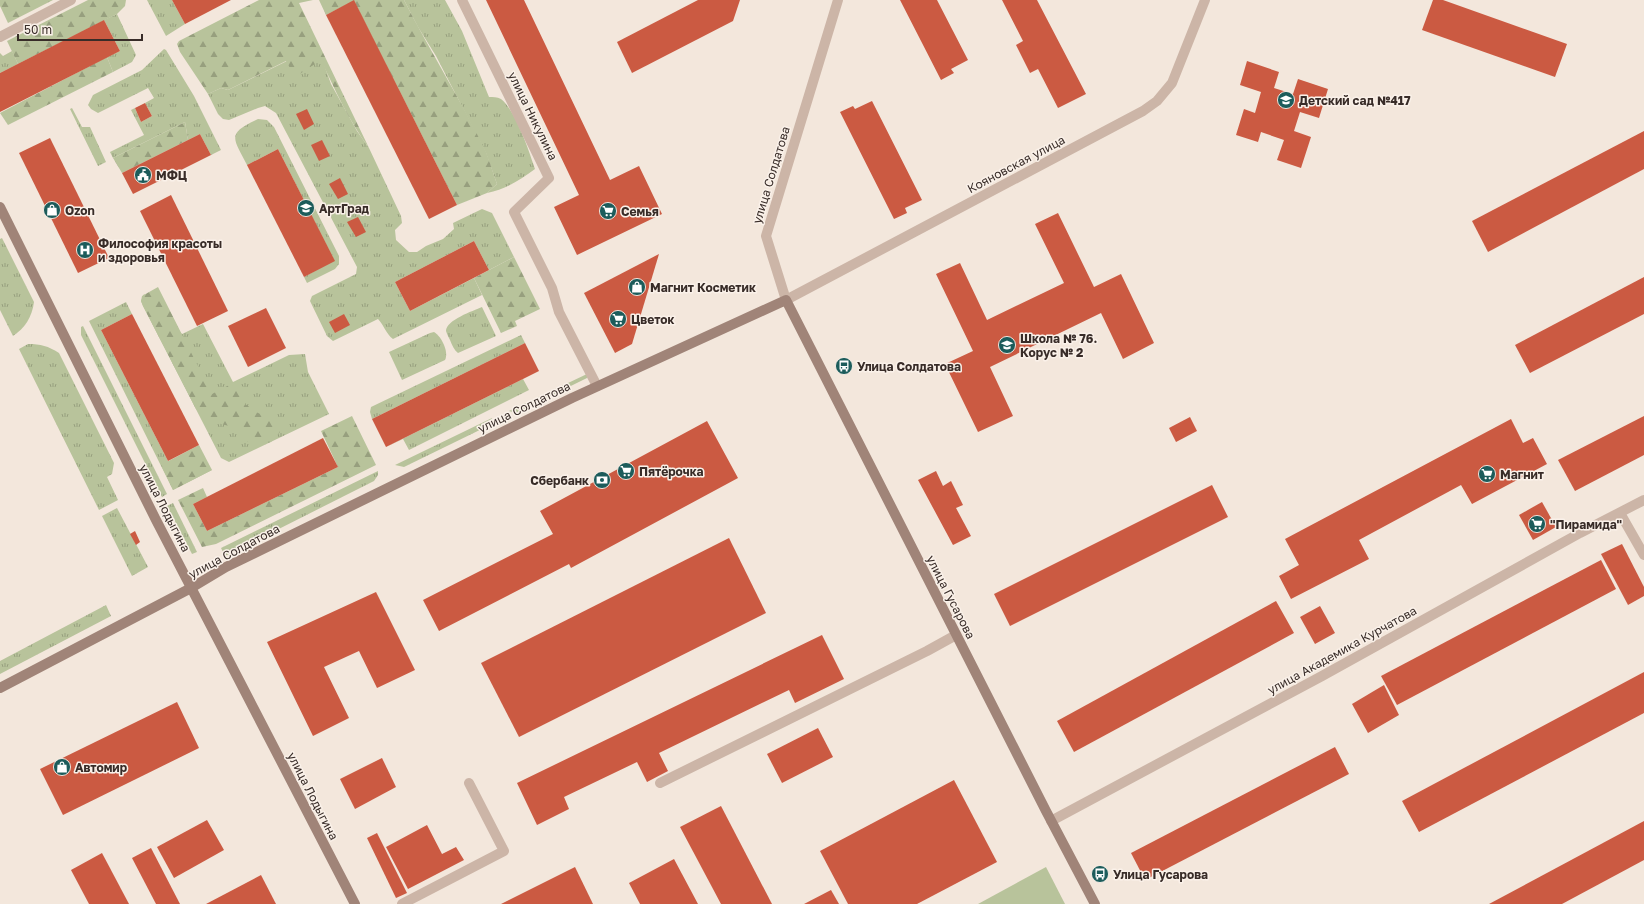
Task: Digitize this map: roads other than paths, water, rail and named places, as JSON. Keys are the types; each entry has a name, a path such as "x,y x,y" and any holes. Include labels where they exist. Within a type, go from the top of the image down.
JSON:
{"street":[{"path":"0,37 71,0"},
{"name":"улица Никулина","path":"462,0 549,178 514,212 552,288 558,312 597,386"},
{"name":"улица Солдатова","path":"0,688 191,588 226,567 597,386 786,300 766,236 838,0"},
{"name":"Кояновская улица","path":"786,300 1136,115 1158,101 1172,83 1205,0"},
{"name":"улица Лодыгина","path":"0,206 191,588 355,904"},
{"name":"улица Гусарова","path":"786,300 1051,821 1095,904"},
{"name":"улица Академика Курчатова","path":"1051,821 1322,676 1644,500"},
{"path":"1620,513 1644,555"},
{"path":"660,783 927,652 956,635"},
{"path":"402,904 504,851 469,783"}],"place":[{"name":"Детский сад №417","path":"1286,100"},
{"name":"МФЦ","path":"143,175"},
{"name":"АртГрад","path":"306,208"},
{"name":"Ozon","path":"52,210"},
{"name":"Семья","path":"608,211"},
{"name":"Философия красоты и здоровья","path":"85,250"},
{"name":"Магнит Косметик","path":"637,287"},
{"name":"Цветок","path":"618,319"},
{"name":"Школа № 76. Корус № 2","path":"1007,345"},
{"name":"Улица Солдатова","path":"844,366"},
{"name":"Пятёрочка","path":"626,471"},
{"name":"Магнит","path":"1487,474"},
{"name":"Сбербанк","path":"602,480"},
{"name":"\"Пирамида\"","path":"1537,524"},
{"name":"Автомир","path":"62,767"},
{"name":"Улица Гусарова","path":"1100,874"}]}
